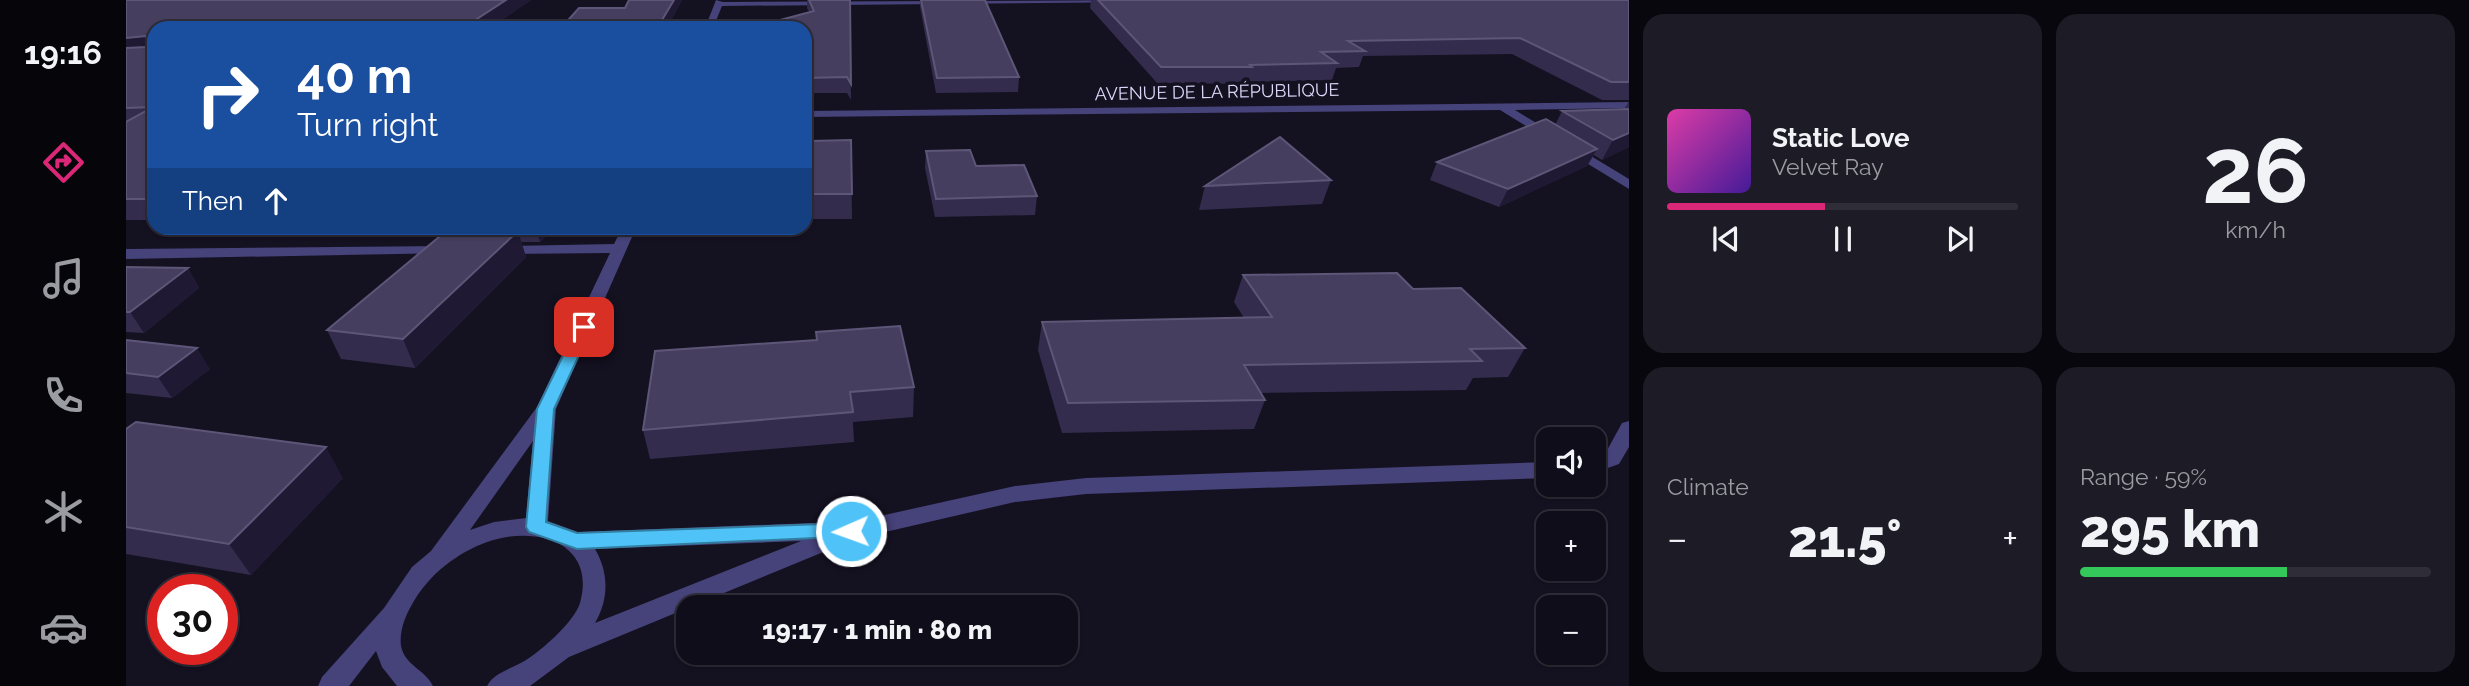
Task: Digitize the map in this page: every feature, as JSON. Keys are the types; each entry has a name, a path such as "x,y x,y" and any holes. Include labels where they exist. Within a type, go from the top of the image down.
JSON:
{"street":[{"path":"711,21 718,2 1151,0"},
{"name":"AVENUE DE LA RÉPUBLIQUE","path":"812,114 1629,105"},
{"path":"1503,107 1629,185"},
{"path":"332,686 393,611 410,583 435,559 546,409 626,235"},
{"path":"484,250 621,248"},
{"path":"126,254 456,250"},
{"path":"536,527 546,409"},
{"path":"1606,461 1612,459 1629,428"},
{"path":"564,647 851,531 1015,494 1086,486 1536,471"},
{"path":"435,559 460,544 485,534 512,528 536,527 577,541 851,531"},
{"path":"500,686 542,665 564,647 591,607 595,569 577,541"},
{"path":"393,611 387,636 391,660 405,679 419,686"}],"building":[{"path":"126,0 506,0 474,21 147,21 147,40 146,36 126,38"},
{"path":"629,0 674,0 662,20 567,21 579,8 625,8"},
{"path":"809,0 850,0 851,84 847,77 812,78 812,21 776,21 814,11"},
{"path":"921,0 985,0 1019,77 937,78"},
{"path":"1098,0 1629,0 1629,82 1611,82 1520,38 1348,41 1365,51 1321,52 1337,63 1161,67"},
{"path":"146,47 147,107 126,108 126,48"},
{"path":"1629,109 1629,133 1613,140 1562,111"},
{"path":"147,110 147,199 126,199 126,122"},
{"path":"1546,119 1597,149 1508,189 1437,162"},
{"path":"1280,137 1331,180 1205,186"},
{"path":"851,140 852,194 812,194 812,141"},
{"path":"970,150 976,166 1024,165 1037,196 936,199 926,151"},
{"path":"441,235 514,235 403,339 327,330"},
{"path":"126,267 188,268 130,312 126,312"},
{"path":"1397,273 1413,289 1461,288 1525,348 1470,349 1482,361 1244,365 1265,400 1068,403 1042,322 1272,317 1243,275"},
{"path":"900,326 914,387 850,392 853,412 643,430 655,351 817,340 816,332"},
{"path":"126,340 197,348 158,377 126,373"},
{"path":"136,422 326,447 229,544 126,527 126,429"}],"route":[{"path":"584,327 546,409 536,527 577,541 851,531"}]}
